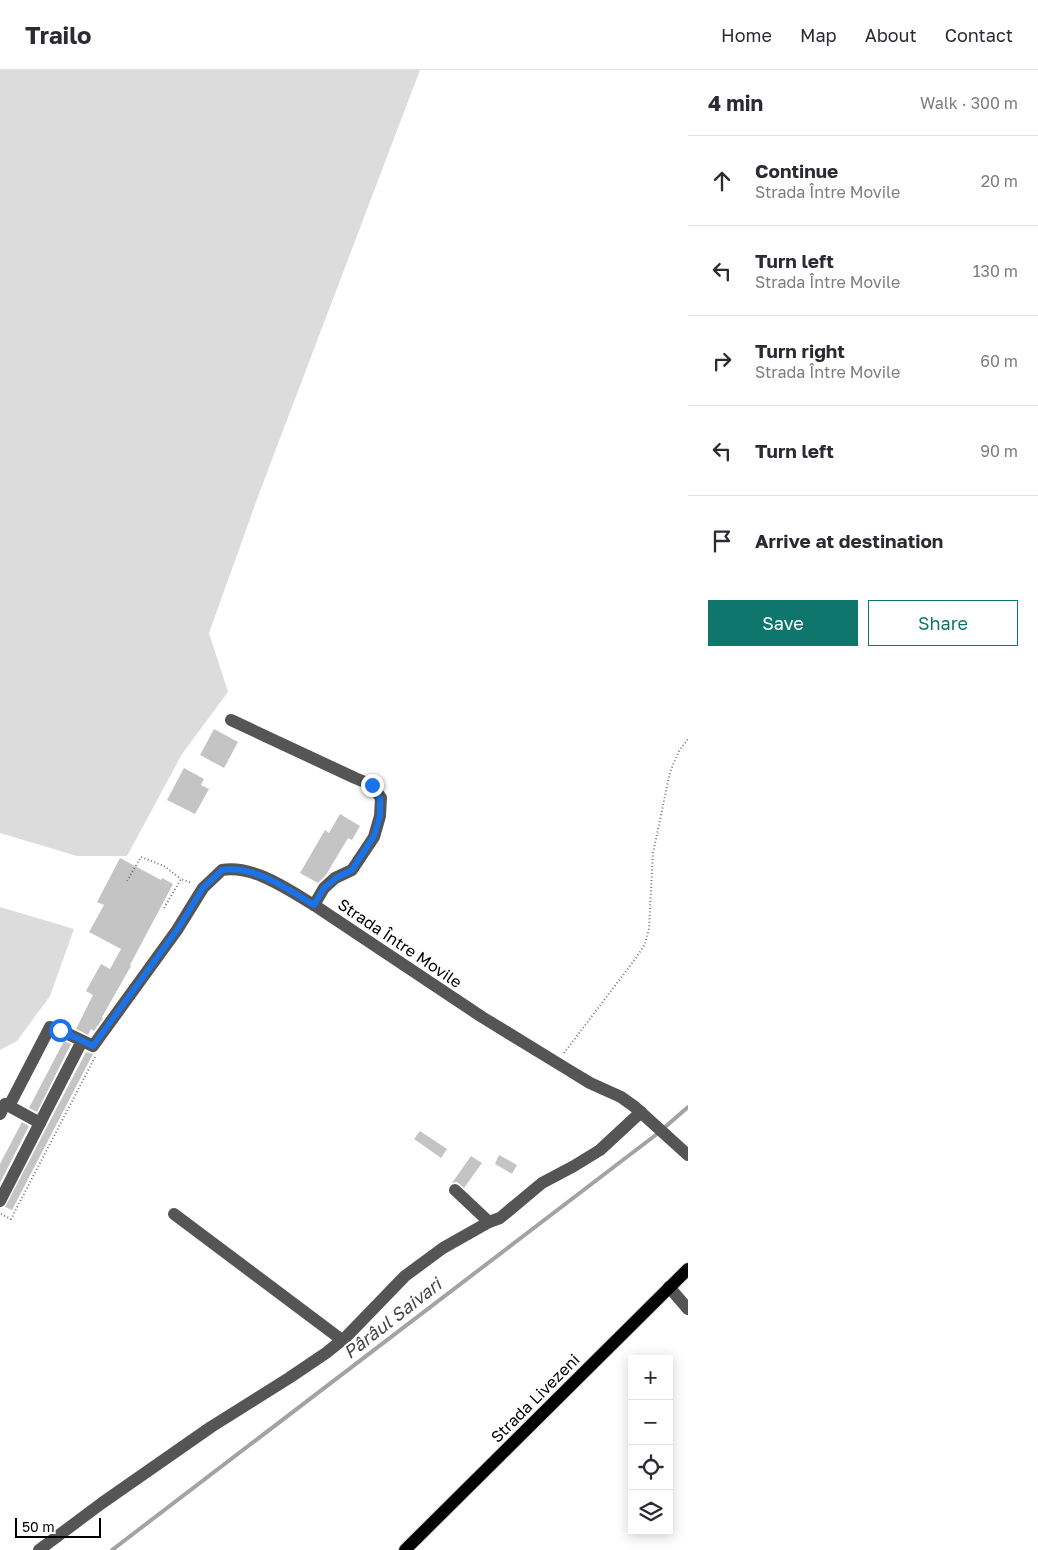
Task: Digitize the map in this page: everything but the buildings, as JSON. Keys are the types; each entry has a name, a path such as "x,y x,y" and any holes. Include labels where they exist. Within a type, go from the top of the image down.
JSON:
{"main road":[{"name":"Strada Livezeni","path":"405,1550 582,1372 688,1269"}],"street":[{"path":"231,720 372,785 380,798 380,816 370,843 352,870 336,878 324,888 314,905"},
{"name":"Strada Între Movile","path":"0,1200 40,1123 88,1044 177,930 203,888 222,870 240,869 270,881 314,905 482,1017 590,1082 621,1097 652,1121 688,1155"},
{"path":"40,1123 5,1110 50,1027 88,1044"},
{"path":"39,1550 102,1503 212,1427 289,1378 342,1340 405,1276 444,1248 489,1222 500,1218 542,1183 600,1150 640,1112"},
{"path":"455,1190 489,1222"},
{"path":"174,1214 342,1340"},
{"path":"670,1287 688,1309"}],"path":[{"path":"557,1063 645,944 649,929 653,853 668,781 679,751 688,740"},
{"path":"127,881 141,857 164,866 181,879 203,888"},
{"path":"164,908 181,879"},
{"path":"0,1213 11,1219 97,1053 88,1044"}],"shaded area":[{"path":"0,70 420,70 260,491 209,633 228,692 182,754 127,856 77,856 0,833"},
{"path":"0,907 74,929 50,996 17,1041 0,1050"}],"waterway":[{"name":"Pârâul Saivari","path":"112,1550 657,1134 688,1107"}],"route":[{"path":"60,1030 93,1046 177,930 203,888 222,870 240,869 262,877 314,905 324,888 336,878 352,870 374,836 380,816 380,798 372,785"}]}
